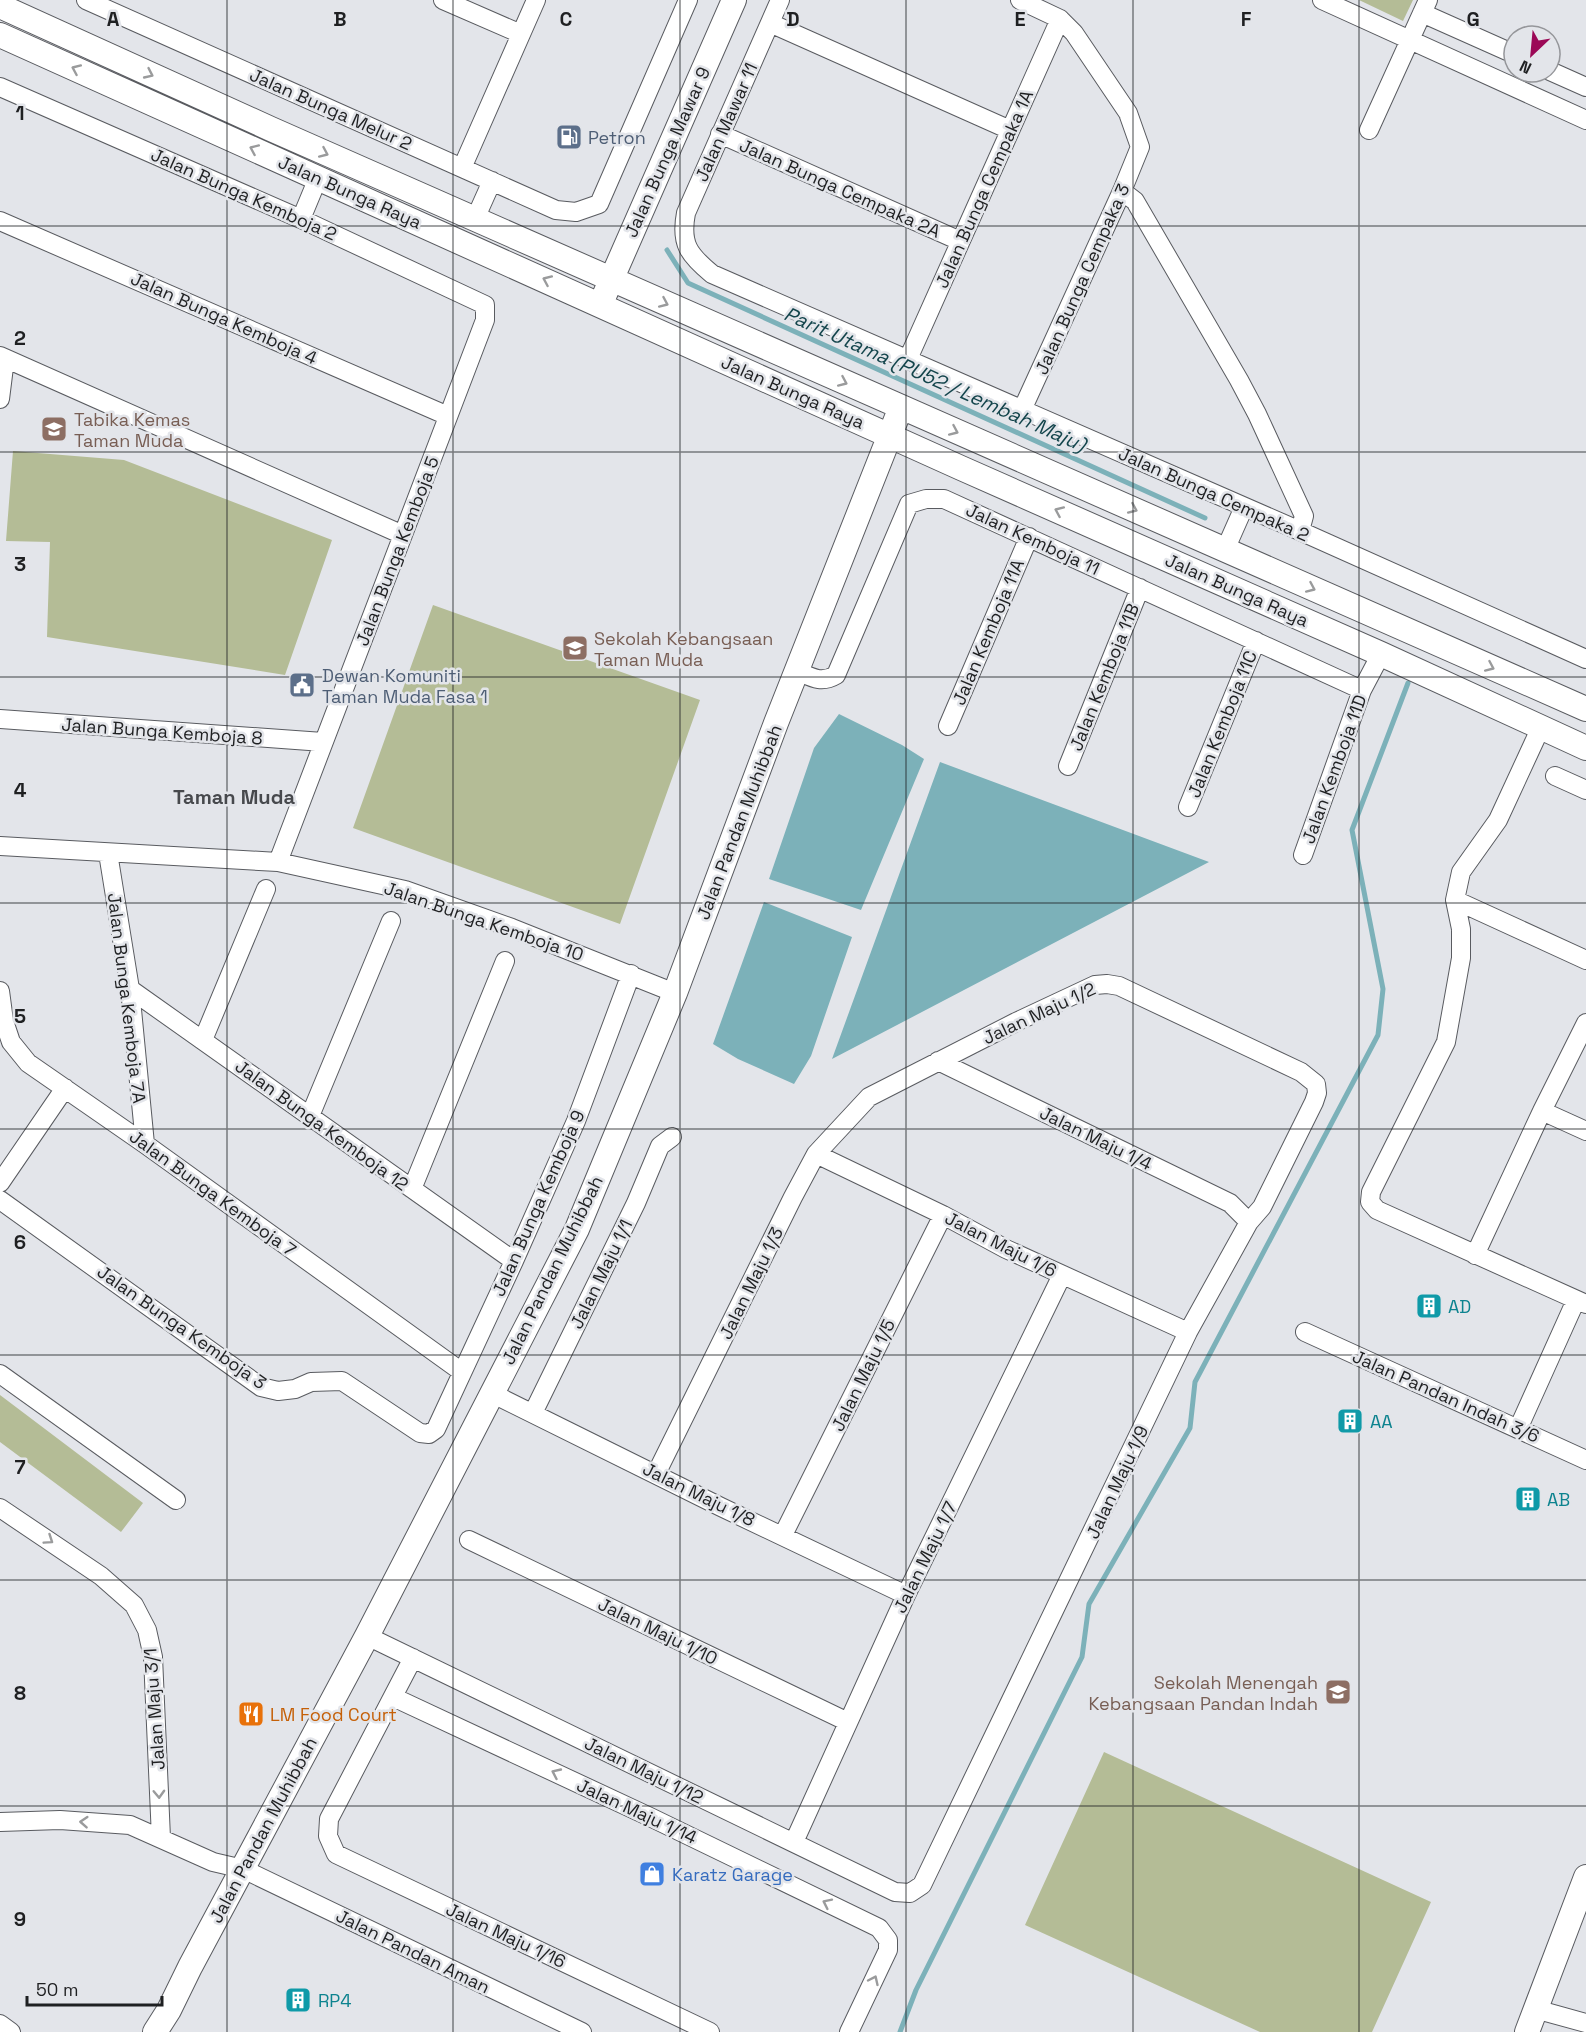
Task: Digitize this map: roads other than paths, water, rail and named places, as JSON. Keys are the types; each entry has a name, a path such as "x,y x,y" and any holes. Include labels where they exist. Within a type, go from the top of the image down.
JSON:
{"street":[{"name":"Jalan Bunga Melur 2","path":"86,0 556,210 576,212 599,204 688,0"},
{"path":"443,0 521,34"},
{"path":"462,168 536,0"},
{"name":"Jalan Bunga Mawar 9","path":"600,304 734,0"},
{"name":"Jalan Mawar 11","path":"686,246 683,229 686,213 780,0"},
{"path":"1020,0 1060,19"},
{"path":"1322,0 1586,120"},
{"name":"Jalan Bunga Raya","path":"0,6 271,129 1586,709"},
{"path":"1369,130 1425,6 1502,48"},
{"name":"Jalan Bunga Cempaka 1A","path":"908,359 1060,19"},
{"name":"Jalan Bunga Cempaka 3","path":"1022,410 1140,147 1128,112 1074,33 1060,19"},
{"path":"770,23 1010,130"},
{"name":"Jalan Bunga Raya","path":"0,35 600,304 1379,658 1586,748"},
{"path":"1562,76 1586,87"},
{"name":"Jalan Bunga Kemboja 2","path":"0,87 301,219 485,305"},
{"name":"Jalan Bunga Cempaka 2A","path":"720,134 960,242"},
{"path":"301,219 318,177"},
{"path":"475,219 492,181"},
{"path":"1122,191 1135,201 1257,414 1304,516 1300,531"},
{"name":"Jalan Bunga Kemboja 4","path":"0,221 448,416"},
{"name":"Jalan Bunga Cempaka 2","path":"686,246 696,261 712,273 1586,659"},
{"name":"Jalan Bunga Kemboja 5","path":"278,862 485,320 485,305"},
{"path":"0,399 2,357 403,535"},
{"name":"Jalan Pandan Muhibbah","path":"155,2032 169,2010 367,1636 577,1229 675,993 797,671 901,407"},
{"name":"Jalan Kemboja 11","path":"797,671 819,681 828,680 836,675 909,504 926,499 944,499 1256,641 1364,686"},
{"path":"1225,550 1244,507"},
{"name":"Jalan Kemboja 11A","path":"948,726 1029,537"},
{"name":"Jalan Kemboja 11B","path":"1068,766 1140,588"},
{"name":"Jalan Kemboja 11C","path":"1188,807 1256,641"},
{"name":"Jalan Kemboja 11D","path":"1303,855 1364,686 1379,658"},
{"name":"Jalan Bunga Kemboja 8","path":"0,719 323,742"},
{"path":"1518,1429 1581,1302 1377,1210 1370,1202 1371,1192 1446,1042 1461,958 1461,928 1455,900 1461,872 1497,820 1541,727"},
{"path":"1556,776 1586,790"},
{"name":"Jalan Bunga Kemboja 10","path":"0,846 278,862 405,891 512,928 675,993"},
{"name":"Jalan Bunga Kemboja 7A","path":"108,853 130,989 145,1144"},
{"path":"203,1040 266,890"},
{"path":"1455,900 1586,960"},
{"path":"310,1116 391,921"},
{"path":"412,1189 505,961"},
{"name":"Jalan Bunga Kemboja 9","path":"436,1428 514,1262 576,1121 631,974"},
{"name":"Jalan Maju 1/2","path":"863,1104 868,1097 938,1061 1095,985 1107,984 1119,986 1301,1072 1316,1084"},
{"name":"Jalan Bunga Kemboja 12","path":"130,989 514,1262"},
{"name":"Jalan Bunga Kemboja 7","path":"0,991 4,1021 11,1042 28,1063 145,1144 462,1372"},
{"path":"1475,1255 1586,1023"},
{"name":"Jalan Maju 1/4","path":"938,1061 1230,1203 1249,1222"},
{"name":"Jalan Maju 1/9","path":"922,1885 1188,1332 1249,1222 1262,1207 1314,1102 1317,1093 1316,1084"},
{"path":"0,1183 64,1088"},
{"name":"Jalan Maju 1/3","path":"656,1474 792,1197 816,1154 863,1104"},
{"path":"1542,1111 1586,1131"},
{"name":"Jalan Maju 1/1","path":"533,1413 636,1203 660,1146 672,1137"},
{"name":"Jalan Maju 1/6","path":"816,1154 943,1215 1006,1249 1188,1332"},
{"name":"Jalan Bunga Kemboja 3","path":"0,1200 261,1387 278,1391 295,1389 311,1382 342,1381 420,1433 429,1434 436,1428"},
{"name":"Jalan Maju 1/5","path":"783,1535 943,1215"},
{"name":"Jalan Maju 1/7","path":"794,1842 906,1595 1062,1275"},
{"name":"Jalan Pandan Indah 3/6","path":"1305,1332 1586,1460"},
{"path":"0,1374 176,1500"},
{"name":"Jalan Maju 1/8","path":"492,1393 721,1507 906,1595"},
{"name":"Jalan Maju 3/1","path":"0,1508 101,1576 134,1605 147,1630 153,1657 160,1838"},
{"name":"Jalan Maju 1/10","path":"469,1540 848,1722"},
{"name":"Jalan Maju 1/12","path":"367,1636 895,1892 910,1893 922,1885"},
{"path":"393,1697 413,1658"},
{"name":"Jalan Maju 1/16","path":"393,1697 329,1819 328,1836 336,1854 710,2032"},
{"name":"Jalan Maju 1/14","path":"393,1697 650,1817 879,1928 888,1940 888,1950 849,2032"},
{"name":"Jalan Pandan Aman","path":"0,1822 60,1820 130,1825 213,1862 243,1869 573,2030"},
{"path":"1527,2032 1585,1880"},
{"path":"1535,2009 1586,2023"},
{"path":"0,2024 11,2032"}],"water":[{"path":"839,714 902,745 924,759 861,910 769,879 814,748"},
{"path":"940,762 1209,862 832,1059"},
{"path":"764,902 852,937 811,1056 794,1084 738,1059 713,1044"}],"waterway":[{"name":"Parit Utama (PU52 / Lembah Maju)","path":"667,250 688,283 1205,518"},
{"path":"900,2032 916,1990 1082,1657 1089,1604 1190,1428 1195,1382 1378,1035 1383,989 1352,830 1408,683"}],"place":[{"name":"Petron","path":"569,137"},
{"name":"Tabika Kemas Taman Muda","path":"54,429"},
{"name":"Sekolah Kebangsaan Taman Muda","path":"575,648"},
{"name":"Dewan Komuniti Taman Muda Fasa 1","path":"302,685"},
{"name":"AD","path":"1429,1306"},
{"name":"AA","path":"1350,1421"},
{"name":"AB","path":"1528,1499"},
{"name":"Sekolah Menengah Kebangsaan Pandan Indah","path":"1338,1692"},
{"name":"LM Food Court","path":"251,1714"},
{"name":"Karatz Garage","path":"652,1874"},
{"name":"RP4","path":"298,2000"}],"district":[{"name":"Taman Muda","path":"234,797"}]}
